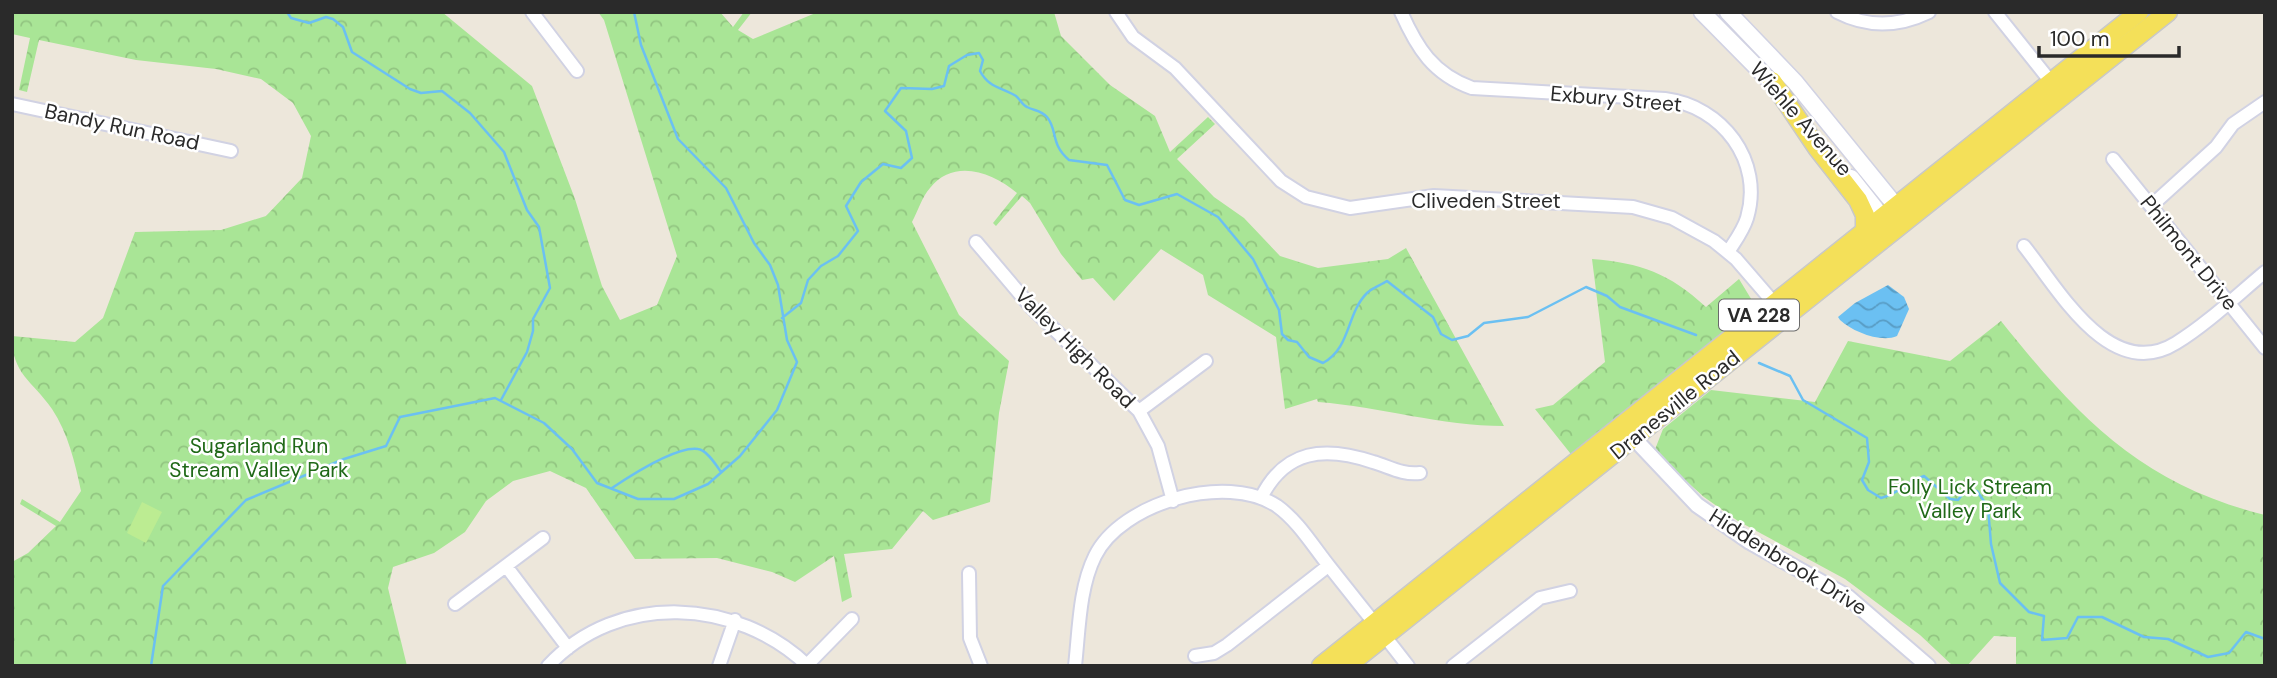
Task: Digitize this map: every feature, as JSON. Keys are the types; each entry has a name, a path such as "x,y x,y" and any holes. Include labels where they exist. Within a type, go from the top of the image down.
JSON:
{"main road":[{"name":"Wiehle Avenue","path":"1702,12 1772,81 1895,219"},
{"name":"Wiehle Avenue","path":"1728,12 1795,82 1895,219"},
{"name":"Dranesville Road","path":"1628,432 1774,303 1865,232 1895,219 2051,82 2139,12"},
{"name":"Dranesville Road","path":"1321,666 1380,630 1895,219 2168,12"},
{"path":"1772,81 1818,149 1858,200 1865,215 1865,232"},
{"name":"Dranesville Road","path":"1347,666 1380,630"}],"street":[{"path":"532,12 577,71"},
{"name":"Cliveden Street","path":"1116,12 1133,37 1175,68 1281,181 1319,203 1365,208 1434,196 1611,204 1648,210 1672,218 1728,252 1774,303"},
{"name":"Exbury Street","path":"1401,12 1426,58 1448,77 1472,88 1665,99 1691,104 1714,117 1732,135 1750,178 1746,218 1728,252"},
{"path":"1838,12 1875,24 1902,23 1929,12"},
{"path":"1995,12 2051,82"},
{"path":"2151,206 2216,147 2233,124 2265,102"},
{"name":"Bandy Run Road","path":"12,104 231,151"},
{"name":"Philmont Drive","path":"2113,159 2265,348"},
{"name":"Valley High Road","path":"976,242 1031,307 1139,411 1158,446 1173,501"},
{"path":"2024,246 2094,332 2121,350 2145,353 2165,349 2265,272"},
{"path":"1139,411 1206,361"},
{"name":"Hiddenbrook Drive","path":"1628,432 1676,486 1705,511 1750,542 1847,597 1928,666"},
{"path":"1261,498 1280,468 1315,453 1347,454 1399,472 1420,473"},
{"path":"1074,666 1086,580 1100,547 1126,521 1173,501 1218,490 1261,498 1295,523 1408,666"},
{"path":"455,604 542,538"},
{"path":"506,566 568,648"},
{"path":"1195,656 1214,653 1227,645 1328,566"},
{"path":"969,573 970,638 981,666"},
{"path":"1453,666 1540,598 1570,591"},
{"path":"548,666 568,648 605,626 646,614 695,612 734,620 777,641 807,665 852,619"},
{"path":"719,666 734,620"}],"green space":[{"name":"Sugarland Run Stream Valley Park","path":"12,12 442,12 532,86 575,199 602,286 620,320 657,305 677,256 604,20 598,12 720,12 733,27 744,12 752,12 738,30 753,39 818,12 1054,12 1061,36 1110,85 1155,116 1170,152 1208,117 1215,124 1177,159 1214,197 1244,218 1280,256 1318,268 1388,259 1406,248 1504,426 1434,420 1318,402 1317,399 1285,409 1276,337 1208,295 1203,275 1161,249 1114,301 1093,278 1082,280 1061,254 1030,203 1022,196 996,226 993,223 1017,193 985,174 961,171 950,173 930,188 912,222 959,315 1009,361 999,413 990,502 933,520 923,511 892,549 844,554 852,597 842,602 834,556 795,582 772,572 717,558 635,559 586,488 550,471 513,481 486,501 465,532 434,553 393,567 388,588 407,666 12,666 12,562 28,553 56,526 20,504 22,499 60,522 81,491 67,438 52,409 19,369 12,336 75,342 103,318 135,232 221,230 266,216 302,178 311,136 293,103 261,79 216,69 136,60 39,40 27,92 19,90 30,38 12,34"},
{"path":"1592,259 1625,263 1654,272 1679,286 1706,307 1739,279 1753,302 1751,309 1680,367 1688,373 1578,463 1535,409 1553,405 1605,362"},
{"name":"Folly Lick Stream Valley Park","path":"2001,321 2057,387 2115,442 2182,485 2221,502 2265,515 2265,666 2016,666 2016,637 1994,636 1967,666 1953,666 1920,635 1845,579 1738,521 1704,497 1654,452 1663,429 1711,390 1815,402 1848,341 1950,361"},
{"path":"142,502 162,512 146,543 127,533"}],"water":[{"path":"1888,285 1904,297 1909,309 1897,336 1883,338 1867,335 1840,320 1838,317 1855,303"}],"waterway":[{"path":"287,12 291,18 309,23 326,17 333,19 343,27 352,52 410,89 421,93 442,91 470,113 504,152 527,210 539,227 550,288 533,319 533,331 527,352 501,400"},
{"path":"151,666 163,586 246,500 344,459 386,446 400,417 495,398 544,423 572,449 597,483 638,499 674,499 708,484 740,456 777,410 797,362 787,340 778,285 770,265 754,243 726,188 678,139 641,45 634,12"},
{"path":"782,318 801,303 808,280 821,266 838,256 858,231 846,206 861,182 883,164 901,168 912,158 906,131 885,111 901,88 932,89 944,86 949,66 967,55 979,53 983,60 980,71 987,81 1016,96 1025,106 1045,115 1059,148 1069,160 1107,165 1125,200 1139,205 1177,194 1218,217 1253,259 1279,310 1282,334 1288,340 1297,342 1309,357 1323,363 1339,349 1360,301 1369,291 1387,281 1433,317 1441,334 1452,340 1468,336 1484,323 1528,317 1586,287 1607,296 1620,307 1696,335"},
{"path":"1759,363 1790,376 1803,400 1867,438 1869,462 1862,480 1868,490 1881,498 1924,476 1950,499 1958,500 1965,491 1977,491 1988,507 1991,544 2000,583 2029,612 2044,616 2042,640 2067,638 2078,617 2102,617 2144,637 2168,639 2208,657 2229,653 2246,632 2265,639"},
{"path":"612,488 653,463 689,449 705,452 721,472"}]}
